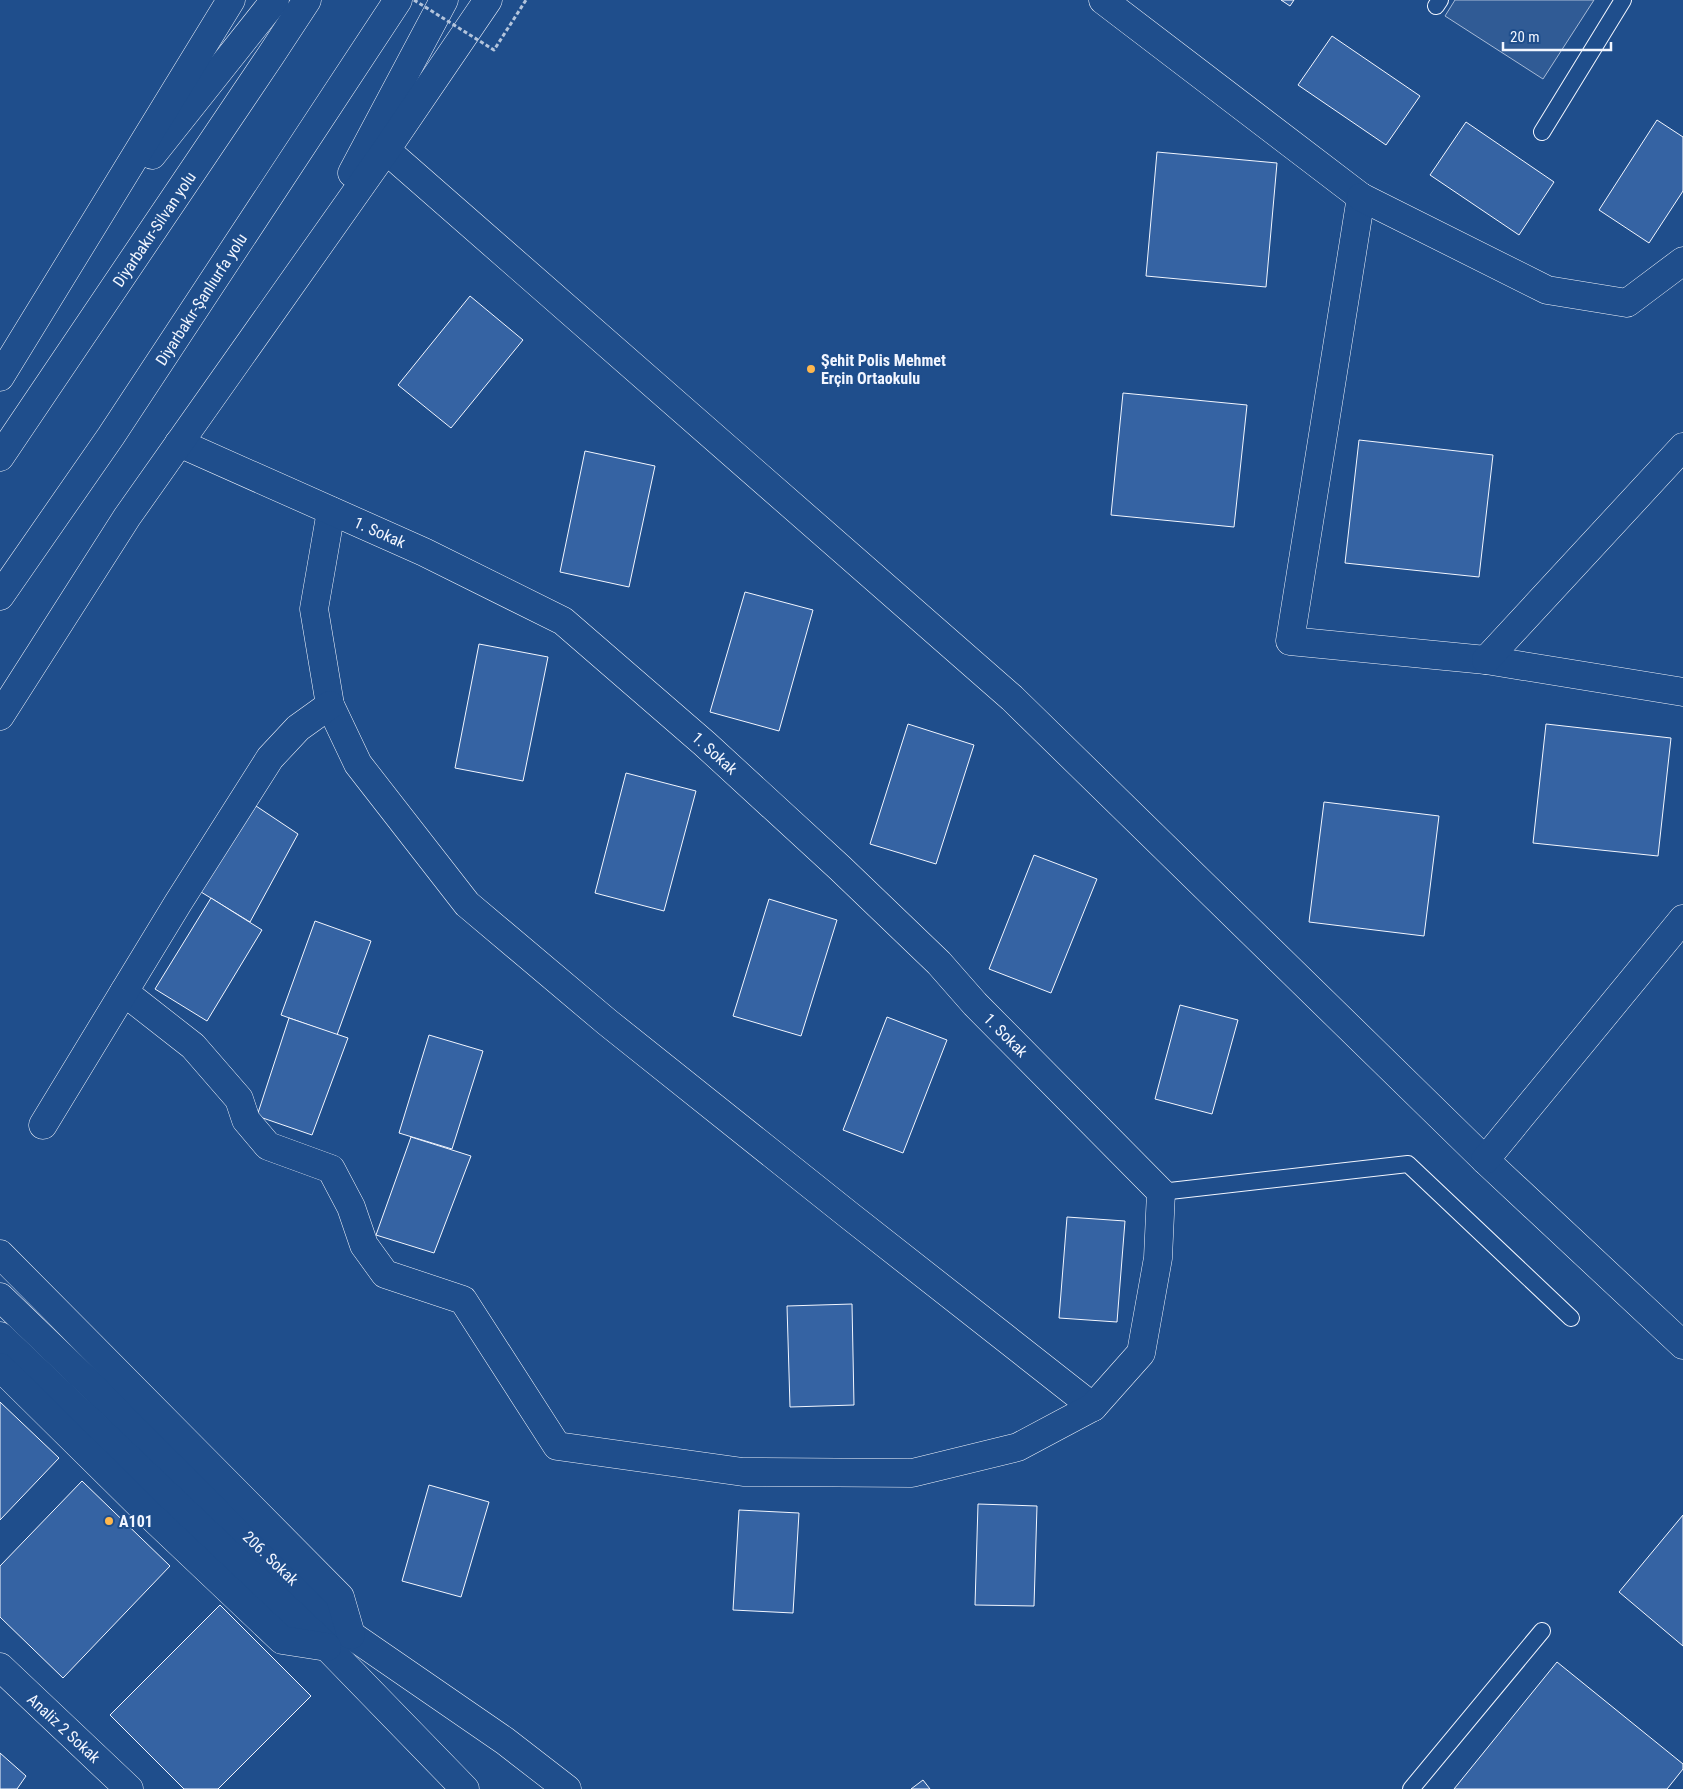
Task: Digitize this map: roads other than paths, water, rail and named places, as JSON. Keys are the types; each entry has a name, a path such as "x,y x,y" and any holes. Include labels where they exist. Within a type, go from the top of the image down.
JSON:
{"main road":[{"path":"0,377 231,0"},
{"path":"81,244 275,0"},
{"name":"Diyarbakır-Silvan yolu","path":"0,456 266,64 306,0"},
{"name":"Diyarbakır-Şanlıurfa yolu","path":"0,596 110,436 398,0"},
{"path":"298,274 444,0"},
{"path":"0,716 126,517 386,150 488,0"},
{"path":"1103,0 1361,197 1547,290 1627,303 1683,261"},
{"path":"386,150 1012,698 1485,1160 1683,1345"},
{"path":"1361,197 1290,641 1486,660 1683,692"},
{"name":"1. Sokak","path":"179,443 424,552 564,621 705,744 840,868 939,963 975,1004 1161,1192"},
{"path":"1486,660 1683,447"},
{"path":"330,511 314,609 330,705 358,764 467,904 607,1022 1093,1407"},
{"path":"42,1125 270,758 298,728 330,705"},
{"path":"1485,1160 1683,919"},
{"path":"124,992 192,1046 239,1099 246,1120 268,1146 331,1169 351,1207 364,1245 385,1274 463,1300 557,1446 743,1472 912,1473 1018,1447 1093,1407 1141,1353 1158,1258 1161,1192"},
{"path":"0,1254 340,1597 351,1635"},
{"name":"206. Sokak","path":"0,1297 351,1635 505,1741 567,1789"},
{"path":"0,1336 326,1647 465,1789"},
{"path":"0,1367 151,1516 282,1640 326,1647"},
{"name":"Analiz 2 Sokak","path":"0,1667 128,1789"}],"lane":[{"path":"1542,132 1623,0"},
{"path":"1161,1192 1408,1164 1571,1318"},
{"path":"1411,1789 1542,1631"}],"place":[{"name":"Şehit Polis Mehmet Erçin Ortaokulu","path":"811,369"},
{"name":"A101","path":"109,1521"}]}
